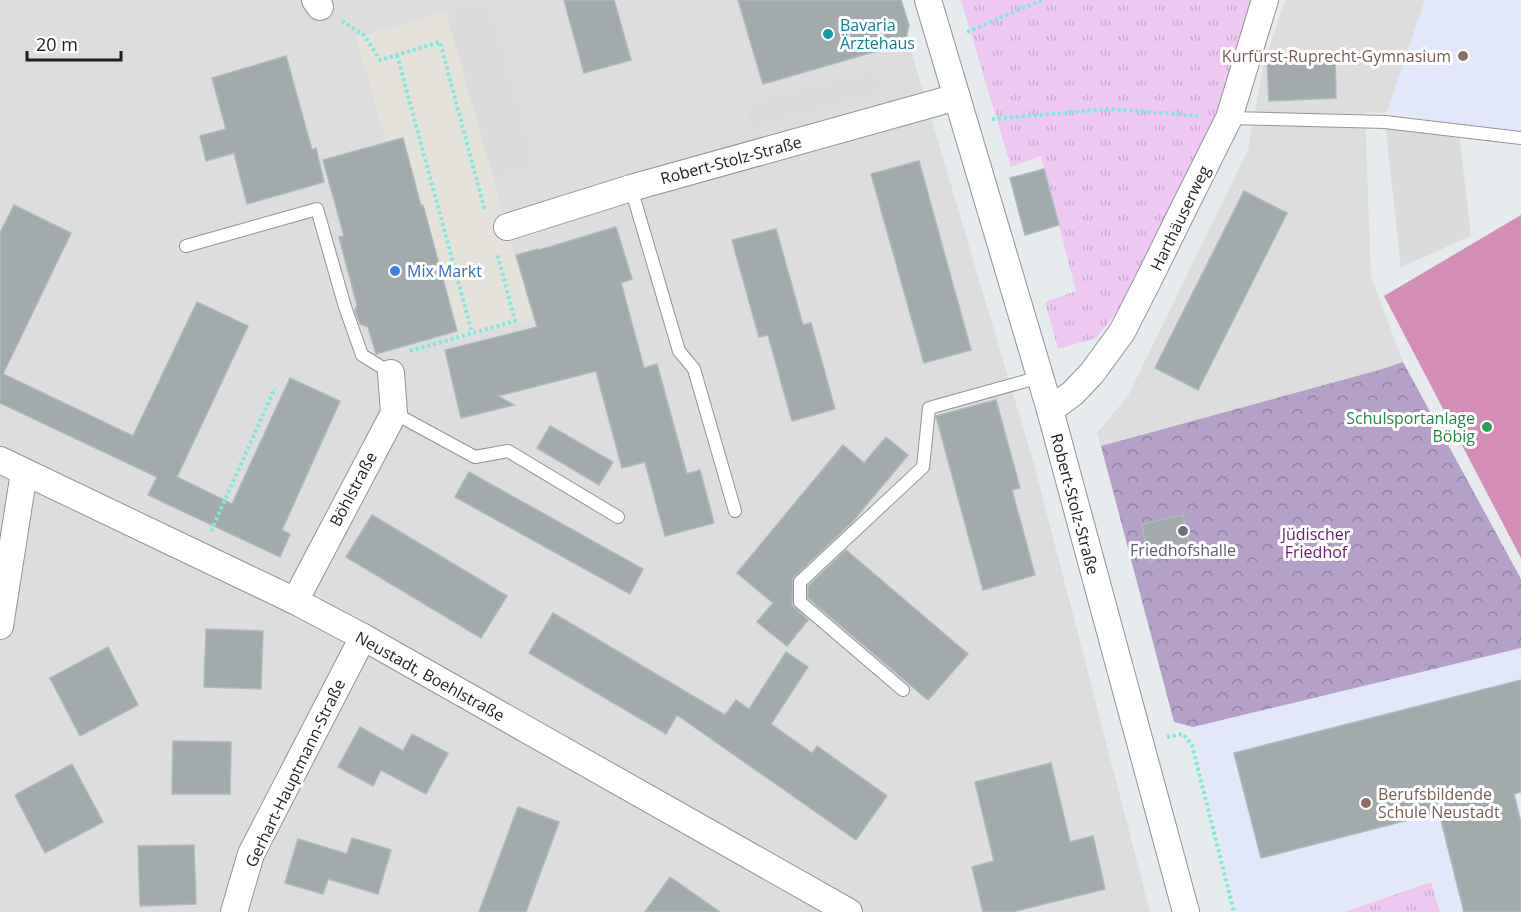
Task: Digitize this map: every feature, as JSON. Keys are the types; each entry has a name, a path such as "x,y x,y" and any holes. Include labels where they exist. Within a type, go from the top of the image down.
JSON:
{"street":[{"name":"Robert-Stolz-Straße","path":"928,0 1050,410 1186,912"},
{"name":"Harthäuserweg","path":"1050,410 1073,393 1092,373 1122,332 1230,118 1266,0"},
{"name":"Robert-Stolz-Straße","path":"499,229 631,188 960,109"},
{"path":"391,373 394,413"},
{"name":"Böhlstraße","path":"295,601 394,413"},
{"name":"Neustadt, Boehlstraße","path":"0,460 295,601 849,912"},
{"path":"0,626 24,472"},
{"name":"Gerhart-Hauptmann-Straße","path":"234,912 251,854 363,638"}],"lane":[{"path":"1230,118 1385,122 1521,138"},
{"path":"631,188 679,351 694,369 735,511"},
{"path":"186,246 318,209 345,308 362,355 391,373"},
{"path":"903,690 800,602 800,582 923,467 929,408 1040,377"},
{"path":"394,413 474,458 508,451 618,517"}],"path":[{"path":"941,43 1042,0"},
{"path":"318,4 364,34 380,60 440,42 499,229 515,321 399,354 391,373"},
{"path":"397,55 472,333"},
{"path":"960,109 1108,109 1230,118"},
{"path":"200,556 275,388"},
{"path":"1139,741 1183,734 1192,745 1234,912"}],"shaded area":[{"path":"0,0 896,0 1035,468 1150,912 0,912"},
{"path":"489,0 536,167 494,179 446,12"},
{"path":"1285,0 1425,0 1387,112 1365,113 1371,277 1403,362 1101,446 1097,433 1128,396 1248,150 1263,66"},
{"name":"Kurfürst-Ruprecht-Gymnasium","path":"1425,0 1521,0 1521,134 1387,112"},
{"path":"446,12 533,319 459,339 423,205 421,206 386,143 356,37"},
{"path":"872,70 887,90 746,131 750,102"},
{"path":"1385,122 1458,123 1471,236 1401,267"},
{"name":"Schulsportanlage Böbig","path":"1521,215 1521,558 1384,296"},
{"name":"Berufsbildende Schule Neustadt","path":"1521,648 1521,912 1442,912 1432,879 1334,912 1238,912 1193,727"}],"green space":[{"path":"961,0 1254,0 1215,124 1122,306 1096,338 1058,349 1045,302 1076,291 1041,156 1011,167"},
{"name":"Jüdischer Friedhof","path":"1403,362 1521,579 1521,648 1193,727 1174,722 1101,446"},
{"path":"1431,882 1440,912 1344,912"}],"building":[{"path":"564,0 614,0 631,60 584,73"},
{"name":"Bavaria Ärztehaus","path":"738,0 901,0 909,25 905,43 763,84"},
{"path":"286,56 312,150 316,148 324,182 247,204 234,153 206,161 200,136 226,129 212,78"},
{"path":"1335,57 1336,98 1269,101 1267,59"},
{"name":"Mix Markt","path":"403,138 457,331 376,354 368,327 360,324 355,311 357,305 339,237 344,236 323,160"},
{"path":"919,161 971,350 924,363 871,174"},
{"path":"1044,169 1059,225 1025,235 1010,178"},
{"path":"1244,191 1287,213 1198,390 1155,368"},
{"path":"14,205 71,233 3,374 133,436 197,302 248,326 177,477 232,504 290,378 340,401 282,530 290,534 280,557 148,495 157,477 0,403 0,233"},
{"path":"616,227 632,279 621,283 644,368 657,364 687,474 700,470 714,523 665,536 645,462 622,468 596,371 498,396 514,405 461,418 445,350 537,327 516,255"},
{"path":"776,229 803,325 811,323 835,409 792,421 768,335 759,337 732,240"},
{"path":"996,400 1020,488 1012,490 1035,575 983,590 936,416"},
{"path":"550,426 613,462 599,485 537,448"},
{"path":"886,437 908,455 853,521 793,578 792,605 808,620 787,646 757,622 773,603 737,573 843,445 864,463"},
{"path":"469,472 643,569 630,594 455,497"},
{"path":"372,515 507,596 481,638 346,557"},
{"path":"1183,515 1191,552 1149,561 1142,524"},
{"path":"846,550 968,654 928,700 808,598 808,586"},
{"path":"553,613 725,715 736,700 749,709 786,652 808,667 771,724 812,753 817,746 887,796 856,840 677,715 666,734 529,653"},
{"path":"206,629 263,631 261,689 204,687"},
{"path":"108,647 138,705 80,736 50,678"},
{"path":"1521,680 1521,792 1514,794 1521,823 1521,912 1464,912 1439,812 1261,858 1234,753"},
{"path":"360,727 403,751 412,734 448,753 426,794 381,770 373,786 338,767"},
{"path":"173,741 231,742 230,794 172,794"},
{"path":"1051,763 1070,842 1093,836 1105,889 1012,912 983,912 972,867 994,861 975,782"},
{"path":"72,764 103,822 45,853 15,795"},
{"path":"518,807 559,822 526,912 479,912"},
{"path":"352,838 391,850 378,894 328,879 323,894 285,883 298,839 347,854"},
{"path":"194,845 196,904 140,906 138,846"},
{"path":"670,877 720,912 645,912"}],"place":[{"name":"Bavaria Ärztehaus","path":"828,34"},
{"name":"Kurfürst-Ruprecht-Gymnasium","path":"1463,56"},
{"name":"Mix Markt","path":"395,271"},
{"name":"Schulsportanlage Böbig","path":"1487,427"},
{"name":"Friedhofshalle","path":"1183,531"},
{"name":"Berufsbildende Schule Neustadt","path":"1366,803"}]}
